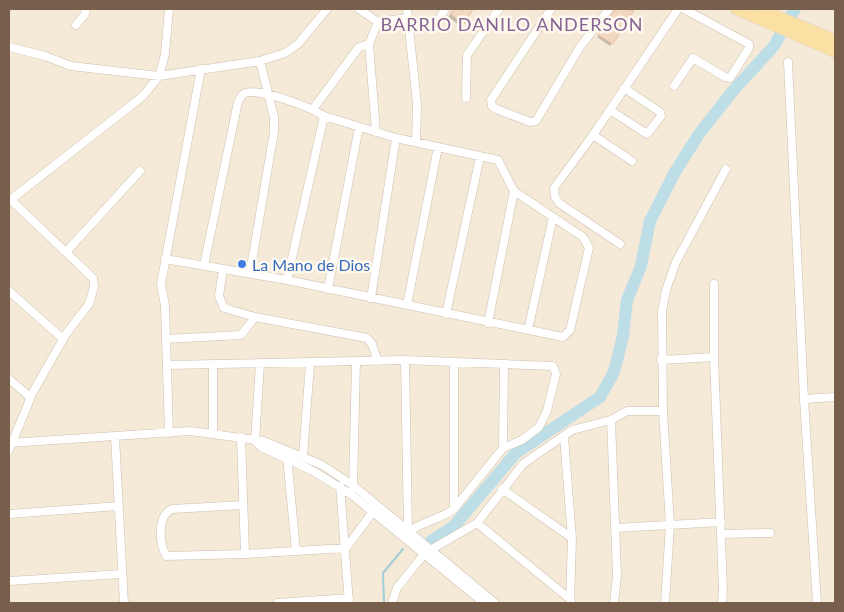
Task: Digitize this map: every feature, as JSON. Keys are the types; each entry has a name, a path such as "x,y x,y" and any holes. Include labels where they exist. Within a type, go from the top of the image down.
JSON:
{"main road":[{"path":"736,9 757,13 831,44"}],"street":[{"path":"76,25 85,14 86,9"},
{"path":"169,9 165,54 159,76 143,96 10,200 40,230 67,251 93,278 94,287 89,304 63,339 30,397 9,445 190,431 241,437 255,442 263,441 340,487 372,513 406,534"},
{"path":"9,47 45,56 71,66 159,76 260,61 285,54 298,44 327,9"},
{"path":"359,9 378,22 407,18"},
{"path":"407,9 417,104 416,141"},
{"path":"434,28 445,9"},
{"path":"466,98 467,55 499,9"},
{"path":"551,9 491,100 492,106 496,109 530,122 536,121 580,46 608,9"},
{"path":"620,244 559,203 554,193 554,188 593,136 678,9"},
{"path":"674,86 693,58 730,78 749,48 749,44 684,9"},
{"path":"376,132 369,44 378,22"},
{"path":"313,109 359,47 369,44"},
{"path":"250,273 274,132 274,117 260,61"},
{"path":"788,62 804,399 817,603"},
{"path":"169,433 168,365 161,284 201,69"},
{"path":"610,110 647,134 661,116 660,112 624,88"},
{"path":"165,259 287,280 563,337 568,334 588,254 588,243 583,237 514,191 498,160 396,138 324,116 313,109 268,95 248,92 242,95 238,102 204,265"},
{"path":"287,280 324,116"},
{"path":"328,289 359,127"},
{"path":"593,136 632,161"},
{"path":"370,298 396,138"},
{"path":"407,304 438,147"},
{"path":"446,314 480,156"},
{"path":"665,603 670,525 661,360 662,311 666,290 676,262 726,169"},
{"path":"67,251 140,170"},
{"path":"488,323 514,191"},
{"path":"528,330 553,217"},
{"path":"223,269 219,296 224,308 254,317 368,338 378,362"},
{"path":"714,284 714,357 721,522 722,603"},
{"path":"9,290 63,339"},
{"path":"166,338 241,335 254,317"},
{"path":"661,360 714,357"},
{"path":"168,365 310,364 405,360 549,364 553,366 556,374 547,411 539,427 522,440 503,448 454,509 445,517 406,534"},
{"path":"405,360 406,534"},
{"path":"352,495 354,486 356,362"},
{"path":"454,362 454,509"},
{"path":"213,364 213,434"},
{"path":"255,442 260,364"},
{"path":"303,456 310,364"},
{"path":"503,448 504,364"},
{"path":"9,379 30,397"},
{"path":"804,399 835,397"},
{"path":"393,603 397,588 429,552 477,524 523,464 572,430 611,420 627,411 663,411"},
{"path":"611,420 617,576 614,603"},
{"path":"115,437 124,603"},
{"path":"241,437 245,554"},
{"path":"564,437 572,538 570,601"},
{"path":"287,454 303,456 322,465 354,486 406,534 495,603"},
{"path":"287,454 296,551"},
{"path":"278,603 349,600 340,487 341,479"},
{"path":"502,489 572,538"},
{"path":"243,505 172,509 167,512 160,524 166,556 245,554 346,548 372,513"},
{"path":"9,514 118,506"},
{"path":"616,528 721,522"},
{"path":"477,524 570,601"},
{"path":"721,534 770,533"},
{"path":"429,552 484,603"},
{"path":"9,581 122,574"}],"shaded area":[{"path":"9,9 835,9 835,603 9,603"}],"building":[{"path":"454,9 473,9 464,24 450,14"},
{"path":"615,9 634,10 623,29 609,19"},
{"path":"608,21 621,31 613,44 598,35"}],"waterway":[{"path":"431,541 454,526 516,453 600,397 614,372 623,336 627,300 641,266 650,221 675,172 699,134 732,92 774,46 795,9"},
{"path":"384,603 383,573 403,549"}],"place":[{"name":"La Mano de Dios","path":"242,264"}],"district":[{"name":"BARRIO DANILO ANDERSON","path":"512,24"}]}
